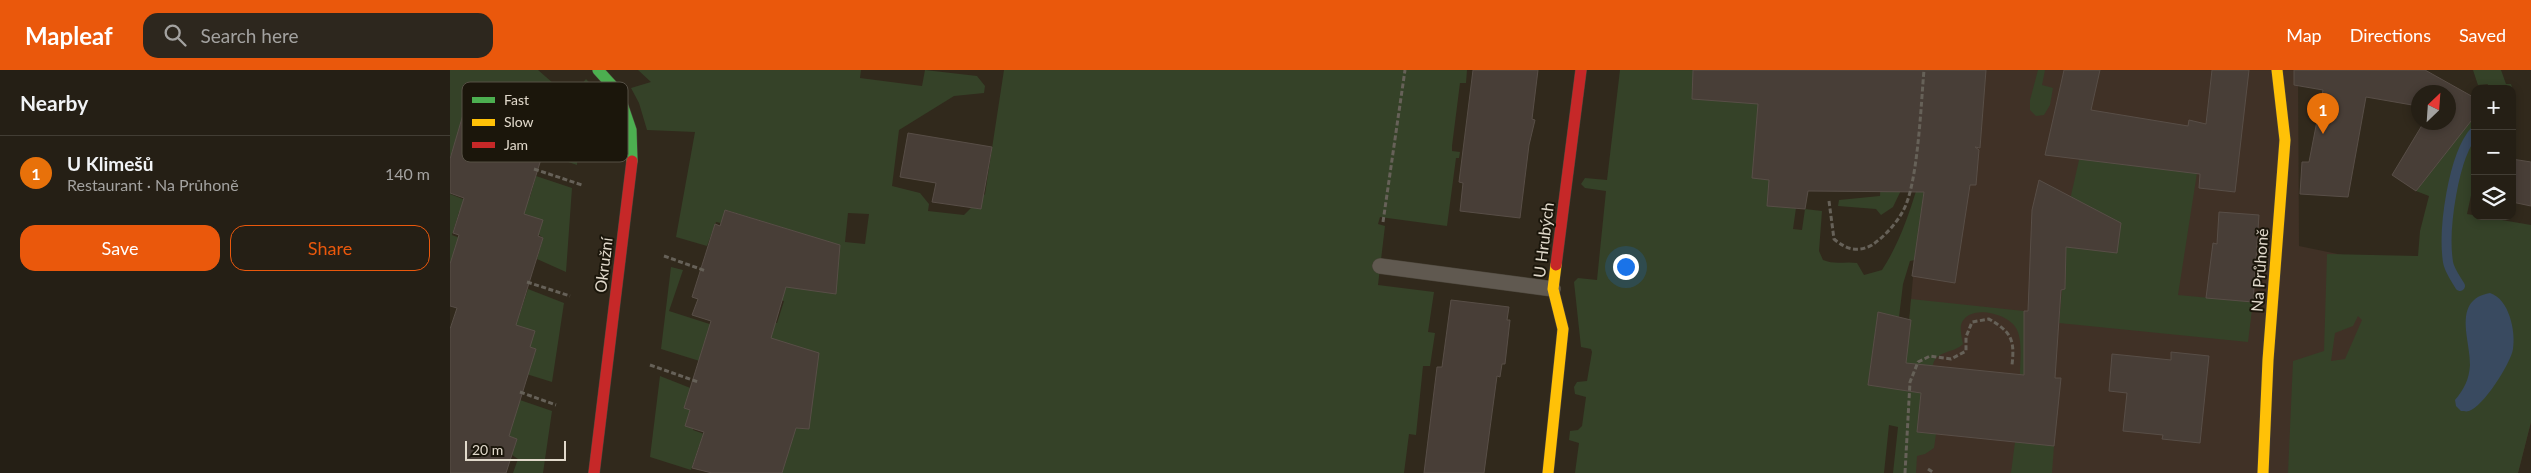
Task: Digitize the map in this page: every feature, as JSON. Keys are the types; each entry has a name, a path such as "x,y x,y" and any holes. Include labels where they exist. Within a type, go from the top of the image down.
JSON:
{"street":[{"name":"Okružní","path":"598,70 609,82"},
{"name":"U Hrubých","path":"1548,473 1563,329 1553,289 1581,70"},
{"name":"Na Průhoně","path":"2263,473 2268,360 2285,140 2277,70"},
{"name":"Okružní","path":"594,473 632,161 631,130 628,121"}],"lane":[{"path":"1380,266 1553,289"}],"path":[{"path":"1383,222 1405,70"},
{"path":"1829,201 1834,239 1845,248 1863,250 1882,238 1903,211 1912,184 1924,70"},
{"path":"534,169 582,185"},
{"path":"664,256 706,271"},
{"path":"527,282 570,296"},
{"path":"1905,473 1910,382 1918,362 1930,356 1951,359 1966,351 1966,337 1972,322 1989,318 2006,329 2014,347 2012,365"},
{"path":"650,365 698,382"},
{"path":"520,392 556,405"},
{"path":"1928,469 1934,473"}],"shaded area":[{"path":"1931,70 2298,70 2299,246 2531,294 2531,422 2518,473 1896,473"}],"green space":[{"path":"450,70 538,70 552,82 462,82 462,119 458,150 453,149 450,157"},
{"path":"638,70 861,70 860,78 922,86 925,70 977,76 985,86 984,93 954,96 899,130 892,186 920,193 929,204 928,211 964,215 985,194 1004,70 1467,70 1466,83 1460,83 1452,151 1460,152 1459,158 1456,158 1447,226 1380,217 1378,224 1385,226 1378,285 1434,292 1428,332 1435,333 1430,366 1423,366 1416,435 1409,434 1404,473 782,473 762,341 769,321 777,323 784,301 776,300 797,232 726,210 721,223 716,222 707,246 676,237 695,132 647,130 639,103 631,88 651,82","holes":["848,213 869,214 865,244 845,242"]},
{"path":"1620,70 1760,70 1769,180 1796,208 1793,229 1802,230 1805,209 1822,211 1819,251 1823,260 1857,263 1864,275 1882,270 1898,240 1917,188 1925,187 1915,260 1910,261 1903,284 1899,317 1878,313 1868,385 1903,390 1911,299 2024,311 2024,375 2020,374 2020,338 2012,323 1997,315 1979,312 1965,318 1961,325 1963,344 1941,354 1933,365 1924,365 1917,432 1936,434 1934,448 1925,454 1917,456 1916,473 1893,473 1898,427 1889,425 1884,473 1575,473 1579,443 1569,440 1570,431 1578,430 1582,426 1586,397 1575,394 1574,387 1577,382 1587,381 1592,352 1591,349 1581,347 1574,282 1578,278 1597,280 1606,191 1585,188 1581,184 1585,178 1607,180"},
{"path":"2038,70 2045,70 2042,85 2053,88 2050,105 2044,115 2036,116 2030,110 2030,100"},
{"path":"2473,70 2501,70 2506,84 2511,85 2488,84 2478,85"},
{"path":"2471,110 2471,196 2467,214 2471,215 2471,220 2502,220 2531,225 2531,422 2518,473 2288,473 2293,361 2324,351 2327,254 2418,256 2420,231 2429,196 2416,191 2441,159","holes":["2358,316 2362,320 2345,359 2331,361 2335,333 2353,326"]},
{"path":"2084,138 2088,160 2197,173 2178,295 2253,302 2248,342 2059,323 2062,290 2065,289 2067,213"},
{"path":"1881,173 1904,184 1893,207 1881,215 1876,209 1838,206 1839,200 1880,196"},
{"path":"536,176 572,188 566,272 537,259 543,238 515,215 521,195 530,197"},
{"path":"450,194 468,201 466,214 459,212 452,235 460,238 450,266"},
{"path":"671,267 683,270 669,311 722,328 706,363 661,349"},
{"path":"528,289 564,303 552,382 520,372 536,349 530,347 508,326 512,310 520,313"},
{"path":"660,376 698,391 693,430 707,435 699,446 691,470 650,457"},
{"path":"520,400 552,411 543,473 513,473 518,459 512,455 515,440 502,435"},
{"path":"2015,442 2054,446 2052,473 2011,473"}],"water":[{"path":"2490,293 2497,296 2502,302 2510,317 2514,342 2513,349 2496,384 2482,402 2468,411 2461,411 2456,406 2455,400 2466,384 2469,375 2470,355 2466,334 2467,313 2471,304 2478,297"}],"building":[{"path":"1473,70 1538,70 1532,119 1535,120 1529,145 1520,218 1460,211 1463,183 1459,182"},
{"path":"1693,70 1986,70 1980,148 1975,147 1979,150 1976,185 1970,185 1955,283 1912,276 1924,192 1808,191 1805,209 1767,206 1769,180 1752,178 1758,104 1692,99"},
{"path":"2064,70 2100,70 2091,110 2188,126 2189,120 2206,124 2212,70 2249,70 2235,192 2199,188 2200,174 2045,155"},
{"path":"2294,70 2425,70 2452,85 2411,85 2411,105 2366,97 2348,197 2300,194 2302,162 2309,162 2323,90 2294,85"},
{"path":"2456,87 2471,96 2471,121 2416,191 2392,175 2419,130 2456,130"},
{"path":"462,118 462,162 540,162 524,214 543,220 538,236 543,238 516,325 535,331 530,347 536,349 509,436 517,439 506,473 450,473 450,329 457,308 450,306 450,264 459,235 453,233 464,198 450,193 450,159"},
{"path":"908,133 992,147 981,209 932,202 936,183 900,177"},
{"path":"2516,160 2531,162 2531,206 2516,203"},
{"path":"2039,180 2121,223 2117,253 2066,247 2065,289 2061,290 2055,378 2061,378 2054,446 1917,432 1921,393 1868,385 1878,312 1911,320 1906,363 2024,375 2024,311 2028,311 2032,210"},
{"path":"725,210 840,245 836,294 786,287 771,338 819,353 809,429 796,428 782,473 712,473 692,468 704,432 685,426 690,410 684,408 711,321 692,315 698,299 692,297 715,224 720,226"},
{"path":"2219,212 2259,215 2253,302 2206,298 2213,243 2217,244"},
{"path":"1451,300 1509,307 1507,320 1510,320 1505,364 1502,364 1500,377 1497,376 1484,473 1424,473 1437,367 1442,367"},
{"path":"2171,352 2209,356 2200,443 2162,439 2163,435 2123,431 2127,393 2109,391 2112,354 2171,360"}],"waterway":[{"path":"2460,286 2448,262 2447,231 2455,175 2467,142 2471,136"}],"traffic: fast":[{"path":"598,70 609,82"},
{"path":"628,121 631,130 632,161"}],"traffic: slow":[{"path":"2263,473 2268,360 2285,140 2277,70"},
{"path":"1548,473 1563,329 1553,289 1556,265"}],"traffic: jam":[{"path":"1556,265 1581,70"},
{"path":"594,473 632,161"}],"place":[{"name":"U Klimešů","path":"2323,134"}]}
